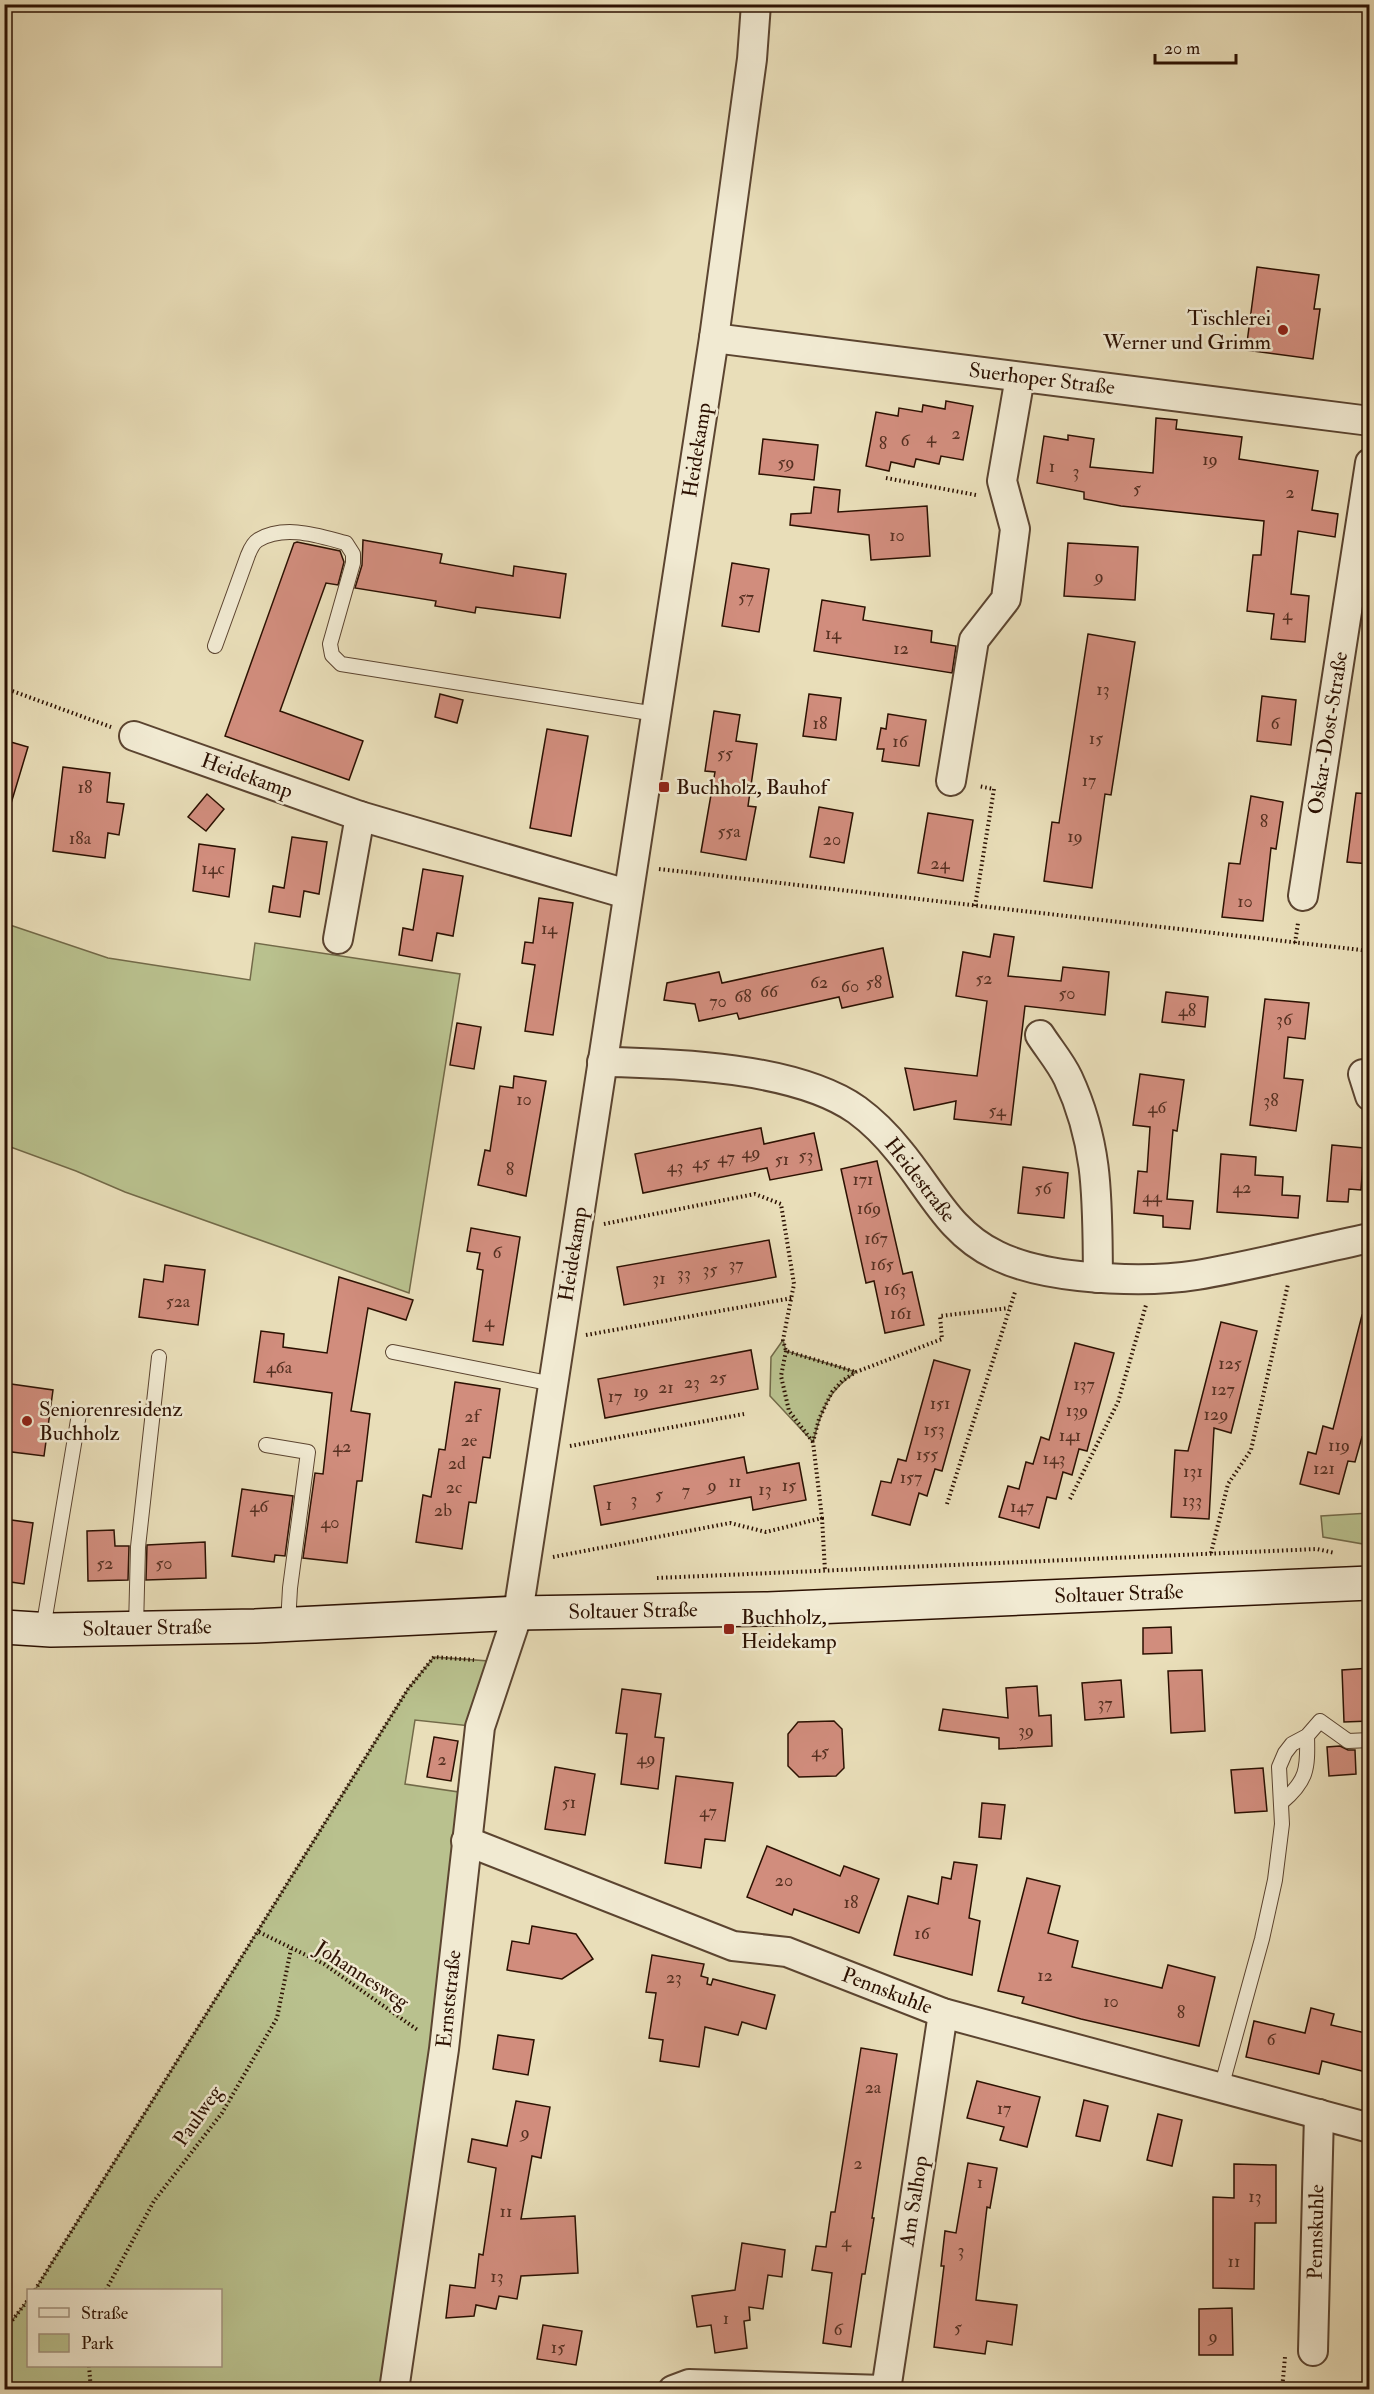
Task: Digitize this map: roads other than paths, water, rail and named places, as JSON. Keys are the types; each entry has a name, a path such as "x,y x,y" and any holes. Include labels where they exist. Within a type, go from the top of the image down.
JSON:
{"main road":[{"name":"Soltauer Straße","path":"4,1627 136,1628 288,1624 518,1613 768,1609 1370,1583"}],"street":[{"name":"Heidekamp","path":"518,1613 714,338 752,58 756,4"},
{"name":"Suerhoper Straße","path":"714,338 1370,421"},
{"path":"951,781 974,640 1006,598 1015,529 1002,482 1020,377"},
{"name":"Oskar-Dost-Straße","path":"1303,896 1370,463"},
{"name":"Heidekamp","path":"134,736 360,816 627,894"},
{"path":"338,939 360,816"},
{"path":"1040,1035 1067,1077 1089,1132 1097,1182 1098,1278"},
{"name":"Heidestraße","path":"602,1062 664,1063 712,1067 796,1083 829,1095 857,1110 888,1138 919,1175 944,1215 970,1240 996,1255 1025,1266 1098,1278 1196,1275 1370,1238"},
{"name":"Ernststraße","path":"394,2390 444,2049 480,1727 518,1613"},
{"name":"Pennskuhle","path":"466,1841 733,1946 787,1952 943,2013 1370,2128"},
{"name":"Am Salhop","path":"885,2390 943,2013"},
{"name":"Pennskuhle","path":"1313,2351 1319,2114"},
{"path":"673,2390 689,2384 756,2388 885,2390"}],"lane":[{"path":"214,646 257,540 280,533 309,533 346,543 353,554 353,563 330,644 332,655 341,664 656,714"},
{"path":"393,1352 553,1384"},
{"path":"136,1628 138,1547 159,1357"},
{"path":"43,1629 79,1414"},
{"path":"266,1445 308,1452 290,1588 288,1624"},
{"path":"1221,2088 1273,1889 1282,1824 1279,1767 1292,1744 1307,1736 1320,1721 1348,1741 1370,1740"},
{"path":"1282,1803 1298,1789 1303,1780 1307,1736"}],"place":[{"name":"Tischlerei Werner und Grimm","path":"1283,330"},
{"name":"Buchholz, Bauhof","path":"664,787"},
{"name":"Seniorenresidenz Buchholz","path":"27,1421"},
{"name":"Buchholz, Heidekamp","path":"729,1629"}]}
